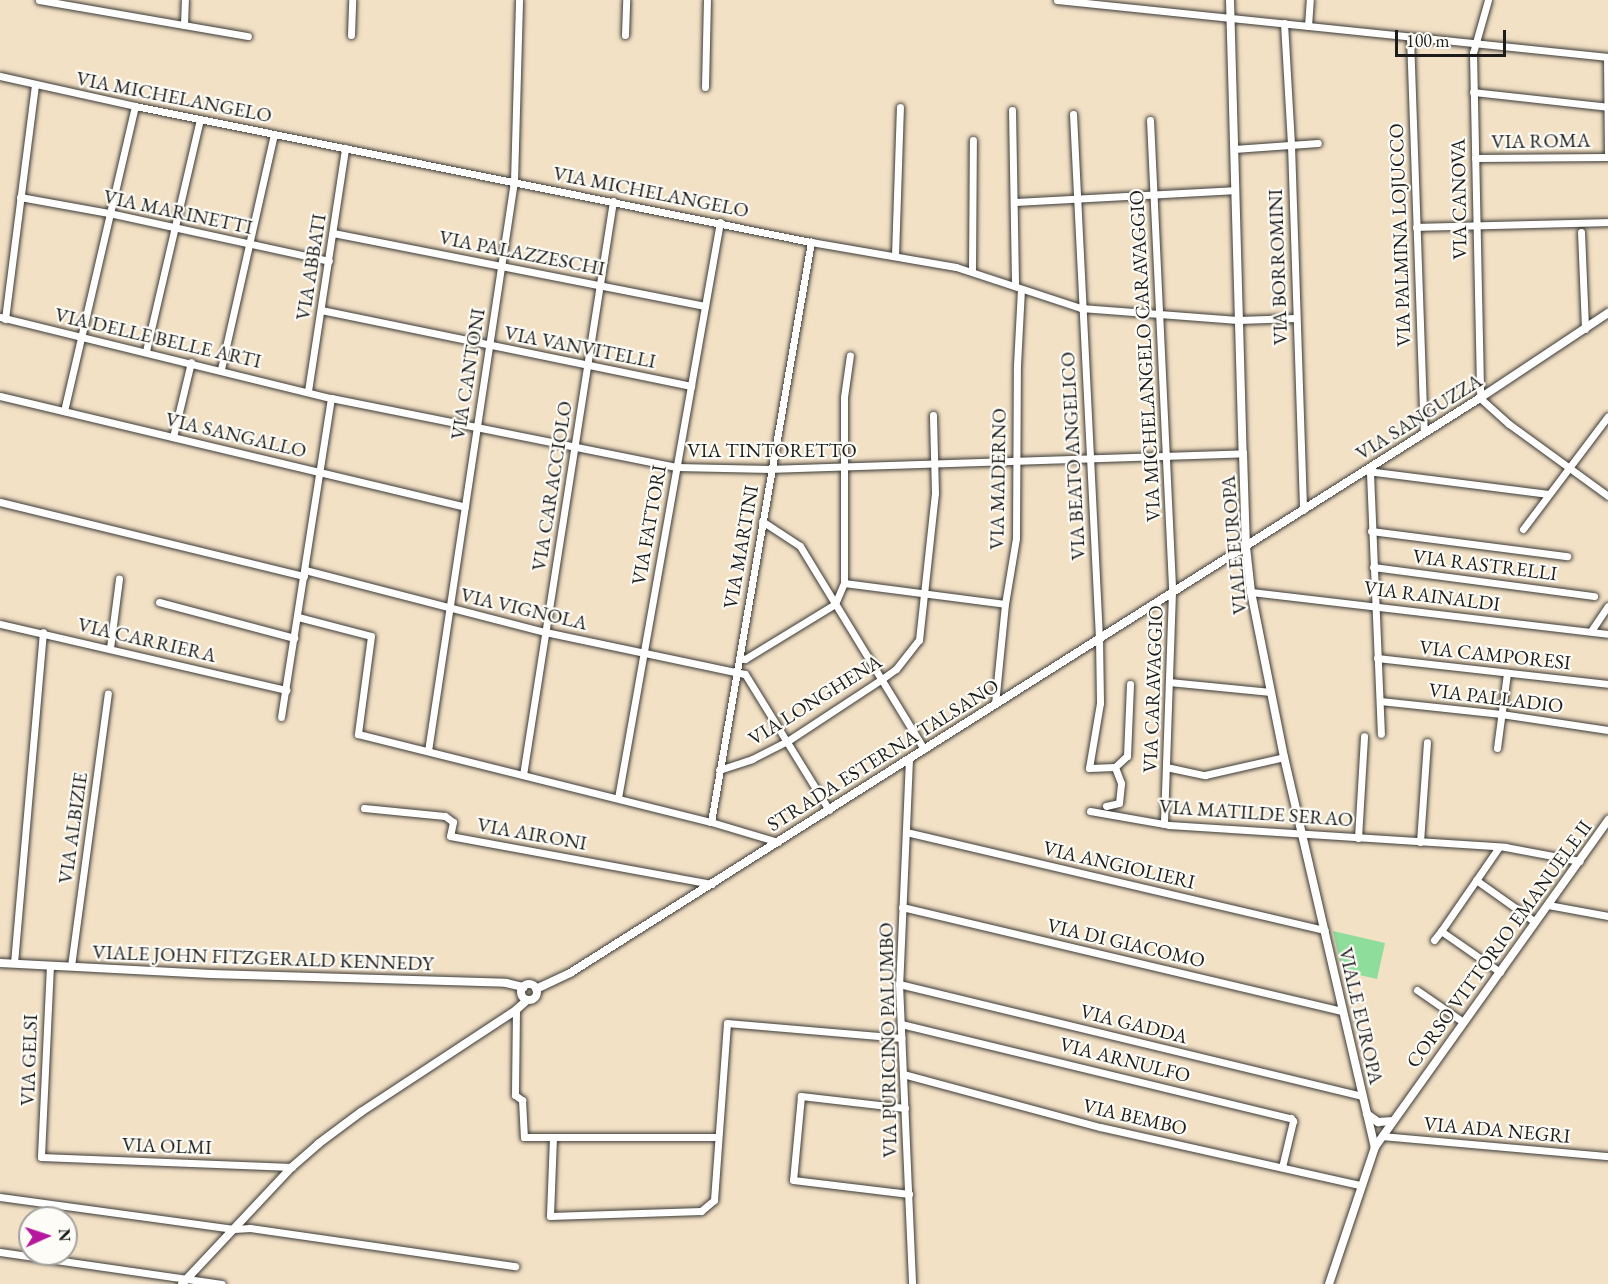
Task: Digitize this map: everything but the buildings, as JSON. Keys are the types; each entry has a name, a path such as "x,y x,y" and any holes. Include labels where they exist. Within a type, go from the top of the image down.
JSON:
{"street":[{"path":"39,0 248,36"},
{"path":"101,0 101,11"},
{"path":"184,25 185,0"},
{"path":"351,35 352,0"},
{"name":"VIA CANTONI","path":"428,751 514,181 519,0"},
{"path":"625,35 626,0"},
{"path":"705,87 707,0"},
{"path":"1057,0 1607,57 1608,156"},
{"name":"VIALE EUROPA","path":"1230,0 1246,547 1251,592 1284,757 1375,1147"},
{"path":"1308,26 1310,0"},
{"name":"VIA CANOVA","path":"1480,398 1473,53 1488,0"},
{"name":"VIA BORROMINI","path":"1284,23 1291,145 1303,510"},
{"name":"VIA PALMINA LOJUCCO","path":"1410,37 1424,431"},
{"name":"VIA MICHELANGELO","path":"0,76 135,106 811,242 972,271 1081,308 1238,320 1296,318"},
{"path":"3,318 35,85"},
{"path":"1473,92 1608,107"},
{"path":"64,411 135,106"},
{"path":"895,256 900,106"},
{"name":"VIA MADERNO","path":"995,704 1005,604 1016,538 1018,288 1012,110"},
{"name":"VIA BEATO ANGELICO","path":"1073,114 1099,638 1100,703 1089,768 1115,767"},
{"path":"146,351 200,119"},
{"name":"VIA MICHELANGELO CARAVAGGIO","path":"1150,120 1172,592"},
{"path":"221,369 274,134"},
{"path":"972,271 973,140"},
{"path":"1233,149 1318,143"},
{"name":"VIA ABBATI","path":"308,391 345,148"},
{"name":"VIA ROMA","path":"1475,158 1608,156"},
{"path":"1014,202 1234,190"},
{"name":"VIA MARINETTI","path":"20,197 109,213 329,261"},
{"name":"VIA CARACCIOLO","path":"523,776 613,201"},
{"name":"VIA FATTORI","path":"618,798 720,222"},
{"path":"1416,227 1608,222"},
{"name":"VIA PALAZZESCHI","path":"333,232 705,306"},
{"path":"1581,232 1585,329"},
{"name":"VIA MARTINI","path":"711,822 811,242"},
{"name":"VIA VANVITELLI","path":"321,310 691,386"},
{"name":"VIA SANGUZZA","path":"1246,547 1368,472 1424,431 1480,398 1607,316"},
{"name":"VIA DELLE BELLE ARTI","path":"3,318 308,391"},
{"path":"738,658 745,659 835,604 844,583 844,397 850,355"},
{"path":"173,437 191,362"},
{"name":"VIA TINTORETTO","path":"308,391 331,398 476,428 676,467 771,469 1243,453"},
{"name":"VIA SANGALLO","path":"0,396 465,507"},
{"path":"281,717 331,398"},
{"path":"1480,398 1509,424 1608,496"},
{"name":"VIA LONGHENA","path":"719,770 752,759 786,742 896,669 919,640 935,493 933,415"},
{"path":"1524,529 1608,416"},
{"path":"1381,734 1368,472 1549,494"},
{"name":"VIA VIGNOLA","path":"0,502 545,632 736,671"},
{"path":"762,521 800,546 924,749"},
{"path":"1371,531 1567,556"},
{"name":"STRADA ESTERNA TALSANO","path":"536,989 570,973 1246,547"},
{"name":"VIA RASTRELLI","path":"1373,567 1594,596"},
{"path":"110,648 119,579"},
{"path":"844,583 1005,604"},
{"name":"VIA CARAVAGGIO","path":"1164,824 1172,592"},
{"name":"VIA RAINALDI","path":"1251,592 1608,634"},
{"path":"159,602 294,638"},
{"path":"1591,631 1608,606"},
{"path":"298,617 371,636 358,734 618,798 777,842"},
{"name":"VIA CARRIERA","path":"0,624 43,632 286,690"},
{"path":"14,963 43,632"},
{"name":"VIA CAMPORESI","path":"1377,658 1608,684"},
{"path":"736,671 745,674 829,810"},
{"path":"1497,748 1507,673"},
{"path":"1169,682 1271,692"},
{"path":"1106,806 1119,803 1121,783 1115,767 1126,756 1130,684"},
{"name":"VIA ALBIZIE","path":"71,966 108,694"},
{"name":"VIA PALLADIO","path":"1380,701 1502,714 1608,730"},
{"name":"VIA MATILDE SERAO","path":"1358,838 1364,736"},
{"path":"1420,842 1427,742"},
{"path":"1166,767 1205,775 1284,757"},
{"name":"VIA PURICINO PALUMBO","path":"909,759 899,984 912,1284"},
{"name":"VIA AIRONI","path":"364,808 445,816 453,822 450,836 712,884"},
{"name":"VIA MATILDE SERAO","path":"1090,811 1164,824 1499,847 1580,861"},
{"name":"CORSO VITTORIO EMANUELE II","path":"1329,1284 1360,1185 1375,1147 1607,824"},
{"name":"VIA ANGIOLIERI","path":"906,832 1325,930"},
{"path":"1434,940 1499,847"},
{"path":"1476,880 1535,922"},
{"path":"1548,905 1608,916"},
{"name":"VIA DI GIACOMO","path":"902,907 1342,1011"},
{"path":"1441,931 1500,972"},
{"name":"VIALE JOHN FITZGERALD KENNEDY","path":"0,963 211,974 506,983 524,987"},
{"name":"VIA GELSI","path":"41,1157 50,965"},
{"name":"VIA GADDA","path":"899,984 1362,1096"},
{"path":"185,1282 292,1167 318,1144 361,1112 516,1010 527,1000 535,998 536,989 531,985 524,987 522,994 527,1000"},
{"path":"1418,990 1463,1022"},
{"path":"516,1010 515,1095 522,1100 524,1137 716,1137"},
{"path":"553,1137 550,1216 701,1211 714,1200 716,1137 727,1023 901,1038"},
{"name":"VIA ARNULFO","path":"901,1024 1291,1118 1293,1120 1282,1167"},
{"name":"VIA BEMBO","path":"903,1074 1100,1126 1360,1185"},
{"path":"905,1108 801,1096 793,1180 909,1194"},
{"path":"1366,1113 1378,1122 1394,1121"},
{"name":"VIA ADA NEGRI","path":"1383,1136 1608,1156"},
{"name":"VIA OLMI","path":"41,1157 292,1167"},
{"path":"0,1197 234,1229 250,1228 515,1266"},
{"path":"0,1252 185,1282 222,1284"}],"green space":[{"path":"1333,931 1385,943 1377,979 1342,971"}]}
